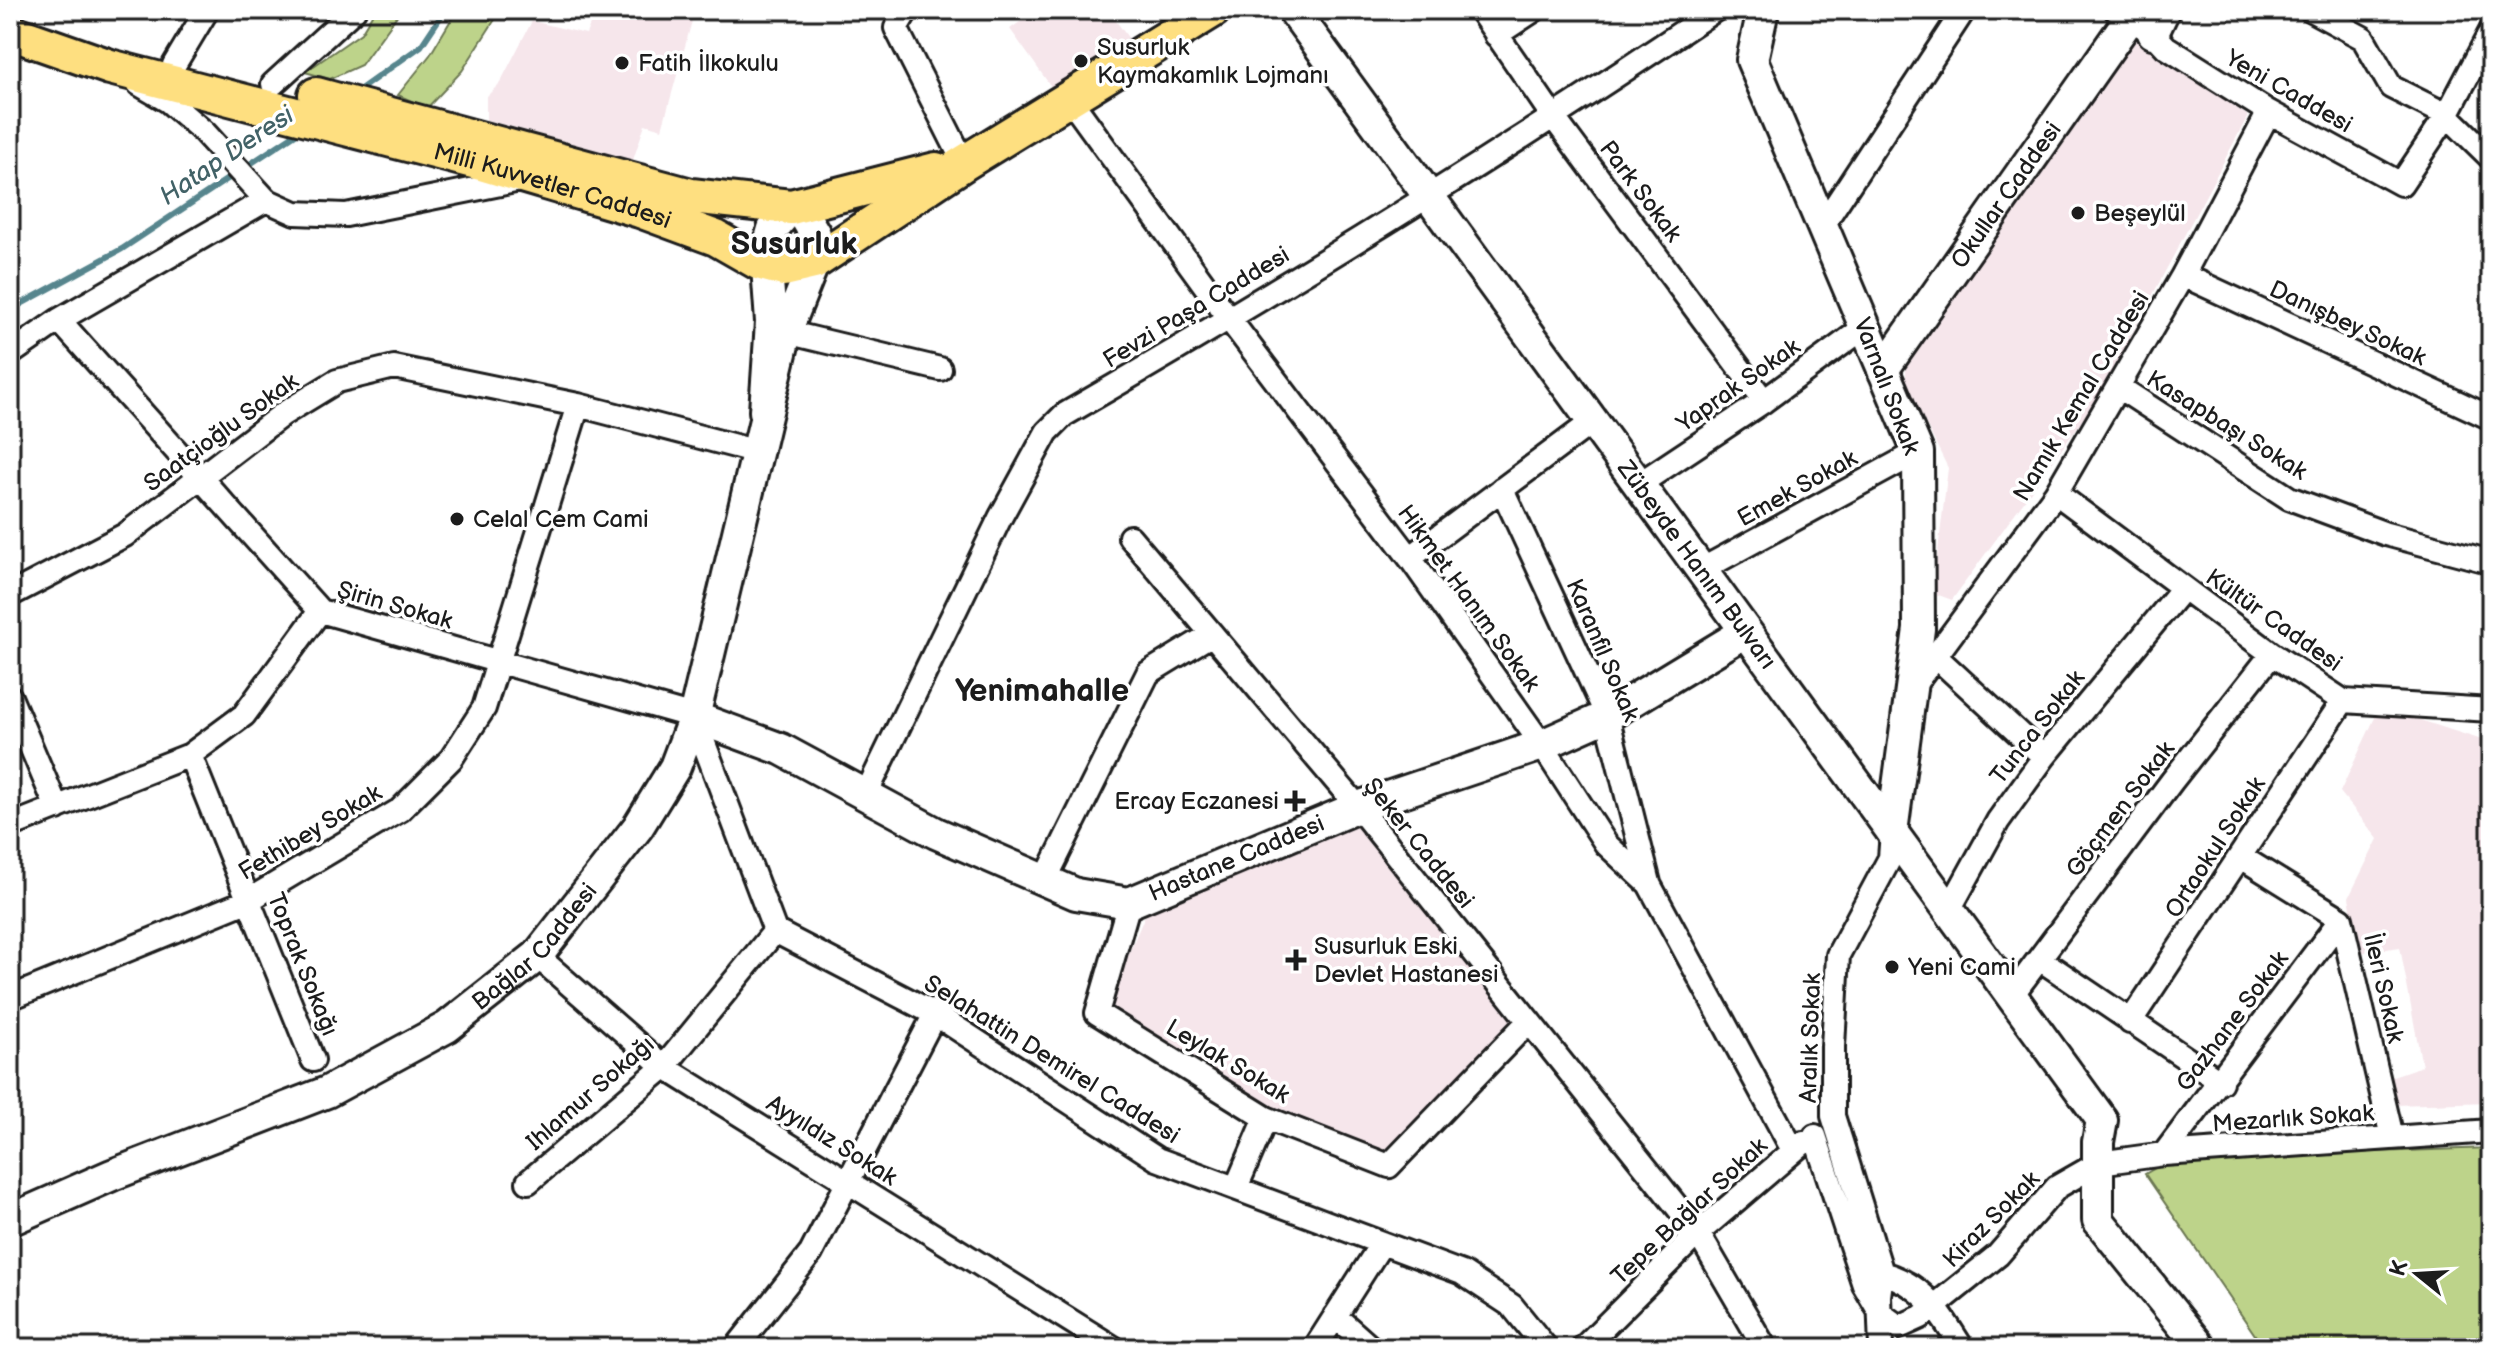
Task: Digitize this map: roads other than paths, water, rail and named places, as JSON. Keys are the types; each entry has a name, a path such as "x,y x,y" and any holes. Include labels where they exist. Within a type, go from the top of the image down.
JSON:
{"main road":[{"name":"Milli Kuvvetler Caddesi","path":"10,32 110,67 235,87 483,152 530,178 716,238 767,265 794,269 814,262 964,163 1213,10"},
{"path":"1272,10 1419,199 1580,431 1732,640 1891,845 2100,1142 2098,1220 2201,1348"},
{"name":"Zübeyde Hanım Bulvarı","path":"1293,10 1419,199 1639,484 1891,845 1949,910 2012,995 2100,1142"},
{"name":"Varnalı Sokak","path":"1763,10 1752,60 1918,452 1919,629 1891,845"},
{"name":"Okullar Caddesi","path":"1883,370 2141,18"},
{"path":"110,67 174,65 235,87 273,84 483,152 691,196 791,207 964,163"},
{"path":"765,411 786,332 814,262 815,234 805,217 791,207"},
{"path":"765,411 771,322 767,265 769,240 779,220 791,207"},
{"name":"Bağlar Caddesi","path":"10,1220 112,1175 327,1092 447,1027 537,956 638,827 675,767 694,717 758,452 765,411"},
{"name":"Hastane Caddesi","path":"694,717 781,749 936,833 1076,894 1129,903 1358,807 1542,745 1607,716 1732,640"}],"street":[{"path":"273,84 354,10"},
{"path":"907,10 896,28 964,163"},
{"name":"Park Sokak","path":"1480,10 1554,118 1764,401"},
{"path":"1496,35 1534,10"},
{"name":"Fevzi Paşa Caddesi","path":"866,794 1000,518 1047,432 1064,415 1230,320 1419,199 1554,118 1715,10"},
{"path":"1822,226 1964,10"},
{"path":"2311,10 2363,38 2391,87 2447,115 2491,158"},
{"path":"174,65 186,40 208,11"},
{"name":"Yeni Caddesi","path":"2141,18 2166,47 2269,112 2401,184 2447,115"},
{"path":"2447,115 2491,31"},
{"path":"110,67 168,101 204,132 266,200 295,213 346,215 530,178"},
{"name":"Hikmet Hanım Sokak","path":"1069,98 1230,320 1410,558 1542,745 1606,844 1649,884 1793,1150"},
{"name":"Namık Kemal Caddesi","path":"1911,689 2056,493 2120,388 2269,112"},
{"path":"10,354 59,320 266,200"},
{"name":"Danışbey Sokak","path":"2183,275 2491,418"},
{"name":"Şirin Sokak","path":"59,320 320,611 694,717"},
{"name":"Yaprak Sokak","path":"1639,484 1764,401 1865,327"},
{"path":"786,332 940,369"},
{"name":"Saatçioğlu Sokak","path":"10,595 125,535 283,414 337,381 394,367 578,405 758,452"},
{"name":"Kasapbaşı Sokak","path":"2120,388 2289,498 2386,534 2491,562"},
{"name":"Fethibey Sokak","path":"10,998 249,900 400,810 451,759 484,708 501,662 578,405"},
{"path":"1410,558 1580,431"},
{"name":"Emek Sokak","path":"1701,570 1918,452"},
{"name":"Karanfil Sokak","path":"1502,489 1607,716 1649,884"},
{"name":"Kültür Caddesi","path":"2056,493 2272,654 2343,701 2491,710"},
{"name":"Şeker Caddesi","path":"1130,537 1358,807 1698,1233 1765,1348"},
{"name":"Tunca Sokak","path":"1949,910 1998,821 2044,757 2183,588"},
{"path":"10,826 190,755 244,715 320,611"},
{"path":"1045,880 1148,673 1212,634"},
{"name":"Göçmen Sokak","path":"2012,995 2172,781 2272,654"},
{"path":"1934,655 2044,757"},
{"path":"10,697 57,808"},
{"name":"Ortaokul Sokak","path":"2130,1022 2343,701"},
{"path":"694,717 775,931"},
{"name":"Toprak Sokağı","path":"190,755 313,1060"},
{"name":"Aralık Sokak","path":"1881,1348 1882,1273 1833,1116 1838,955 1891,845"},
{"name":"İleri Sokak","path":"2241,857 2341,919 2392,1137"},
{"name":"Leylak Sokak","path":"1129,903 1097,1013 1266,1118 1389,1166 1529,1021"},
{"name":"Gazhane Sokak","path":"2164,1154 2341,919"},
{"name":"Selahattin Demirel Caddesi","path":"775,931 935,1014 1157,1159 1462,1273 1512,1306 1546,1348"},
{"name":"Ihlamur Sokağı","path":"528,1182 664,1067 775,931"},
{"name":"Ayyıldız Sokak","path":"537,956 664,1067 1114,1348"},
{"path":"2041,960 2221,1082"},
{"path":"736,1348 811,1253 851,1182 935,1014"},
{"name":"Tepe Bağlar Sokak","path":"1583,1348 1698,1233 1793,1150 1815,1136 1833,1116"},
{"path":"1236,1188 1266,1118"},
{"name":"Mezarlık Sokak","path":"2100,1142 2164,1154 2491,1131"},
{"path":"1815,1136 1864,1285 1881,1314"},
{"name":"Kiraz Sokak","path":"1881,1314 1899,1327 1936,1306 1998,1255 2100,1142"},
{"path":"1315,1348 1382,1243"},
{"path":"1882,1273 1922,1290 1936,1306 1962,1348"},
{"path":"1335,1316 1371,1348"}],"waterway":[{"name":"Hatap Deresi","path":"355,93 421,46 445,10"},
{"name":"Hatap Deresi","path":"10,310 122,249 303,129"}],"place":[{"name":"Susurluk Kaymakamlık Lojmanı","path":"1081,61"},
{"name":"Fatih İlkokulu","path":"622,63"},
{"name":"Beşeylül","path":"2078,213"},
{"name":"Celal Cem Cami","path":"457,519"},
{"name":"Ercay Eczanesi","path":"1295,801"},
{"name":"Susurluk Eski Devlet Hastanesi","path":"1296,960"},
{"name":"Yeni Cami","path":"1892,967"}],"district":[{"name":"Susurluk","path":"794,243"},
{"name":"Yenimahalle","path":"1042,690"}]}
